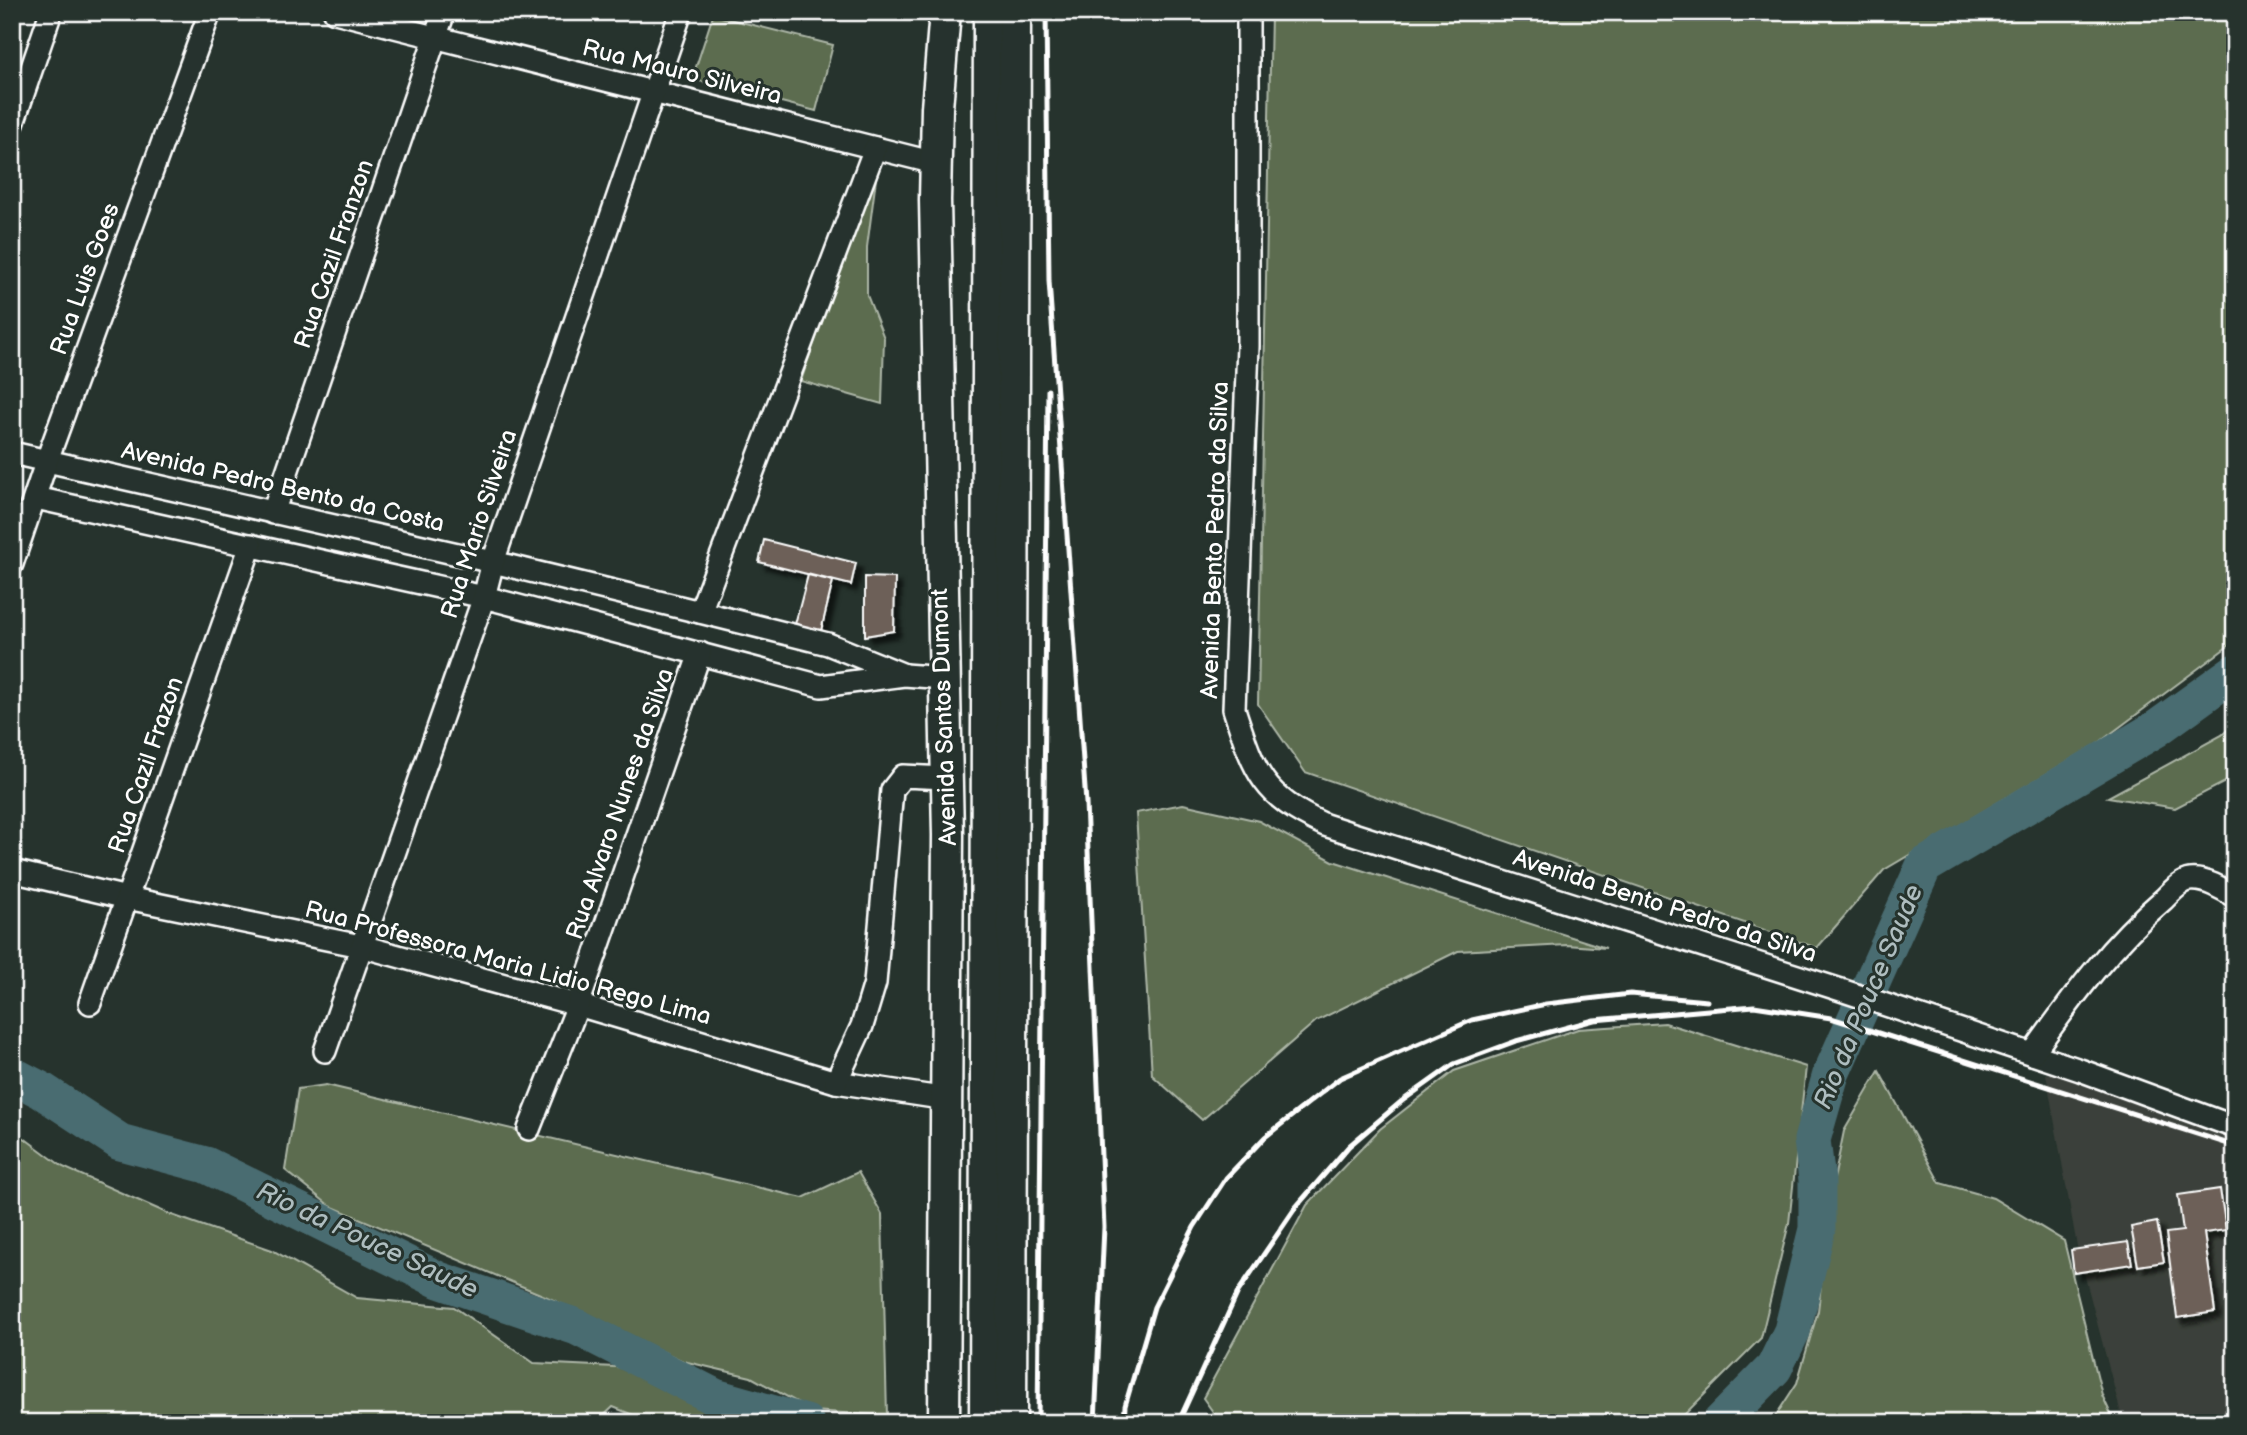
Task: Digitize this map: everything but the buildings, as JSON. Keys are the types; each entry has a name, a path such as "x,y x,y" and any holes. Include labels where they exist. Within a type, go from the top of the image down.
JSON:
{"main road":[{"name":"Avenida Santos Dumont","path":"944,1423 947,1099 946,678 941,604 935,163 945,12"},
{"name":"Avenida Santos Dumont","path":"985,1423 989,12"},
{"path":"1012,1423 1015,12"}],"street":[{"path":"12,126 51,12"},
{"name":"Rua Luis Goes","path":"12,564 47,460 211,12"},
{"name":"Rua Mauro Silveira","path":"335,12 436,35 652,93 935,163"},
{"name":"Rua Cazil Franzon","path":"273,513 444,12"},
{"name":"Rua Mario Silveira","path":"325,1051 484,597 493,562 681,12"},
{"name":"Avenida Bento Pedro da Silva","path":"1248,12 1248,346 1234,709 1248,753 1265,786 1295,811 1325,825 1841,990 2235,1126"},
{"path":"700,612 875,148"},
{"name":"Avenida Pedro Bento da Costa","path":"12,453 493,562 700,612 828,644 904,675"},
{"name":"Avenida Pedro Bento da Costa","path":"36,498 484,597 821,686 904,675 946,678"},
{"name":"Rua Cazil Frazon","path":"90,1003 251,545"},
{"name":"Rua Alvaro Nunes da Silva","path":"529,1129 578,1005 700,653"},
{"path":"836,1082 862,1026 875,984 892,790 903,776 946,778"},
{"name":"Rua Professora Maria Lidio Rego Lima","path":"12,871 127,898 361,946 578,1005 836,1082 947,1099"},
{"path":"2032,1054 2099,961 2137,922 2182,883 2195,880 2224,889 2235,897"}],"shaded area":[{"path":"2077,1069 2235,1131 2235,1423 2127,1423 2120,1410 2077,1246 2046,1074"}],"green space":[{"path":"1271,12 2235,12 2235,641 2097,744 1884,870 1817,948 1305,772 1258,704"},
{"path":"713,15 833,45 816,111 692,79"},
{"path":"870,179 876,179 867,247 867,295 884,338 882,404 801,381"},
{"path":"2235,723 2235,777 2175,808 2108,797 2222,735"},
{"path":"1183,804 1259,821 1333,861 1606,948 1567,945 1458,951 1316,1021 1202,1120 1152,1075 1136,813"},
{"path":"1665,1023 1806,1067 1789,1223 1761,1338 1676,1423 1221,1423 1203,1398 1307,1205 1380,1129 1454,1071 1578,1029"},
{"path":"1879,1071 1940,1183 1993,1198 2064,1241 2102,1395 2115,1423 1771,1423 1797,1383 1818,1311 1832,1189 1844,1131"},
{"path":"326,1085 803,1198 858,1172 882,1214 887,1416 813,1411 751,1377 683,1361 545,1296 330,1206 285,1170 298,1089"},
{"path":"12,1129 63,1167 169,1214 272,1250 357,1298 454,1307 534,1363 656,1369 775,1423 653,1423 613,1407 596,1423 12,1423"}],"waterway":[{"name":"Rio da Pouce Saude","path":"1720,1423 1774,1368 1792,1331 1817,1229 1817,1180 1812,1140 1831,1074 1924,866 2156,729 2235,672"},
{"name":"Rio da Pouce Saude","path":"12,1075 41,1090 120,1142 206,1165 439,1280 577,1327 715,1397 806,1423"}],"railway":[{"path":"1046,12 1049,281 1086,803 1104,1227 1095,1423"},
{"path":"1038,1423 1048,390"},
{"path":"1124,1423 1125,1406 1154,1307 1194,1227 1226,1178 1265,1137 1340,1078 1472,1020 1546,1004 1630,994 1707,1001"},
{"path":"1178,1423 1238,1292 1296,1207 1349,1146 1402,1101 1454,1064 1516,1041 1594,1020 1754,1006 1831,1018 2235,1146"}]}
